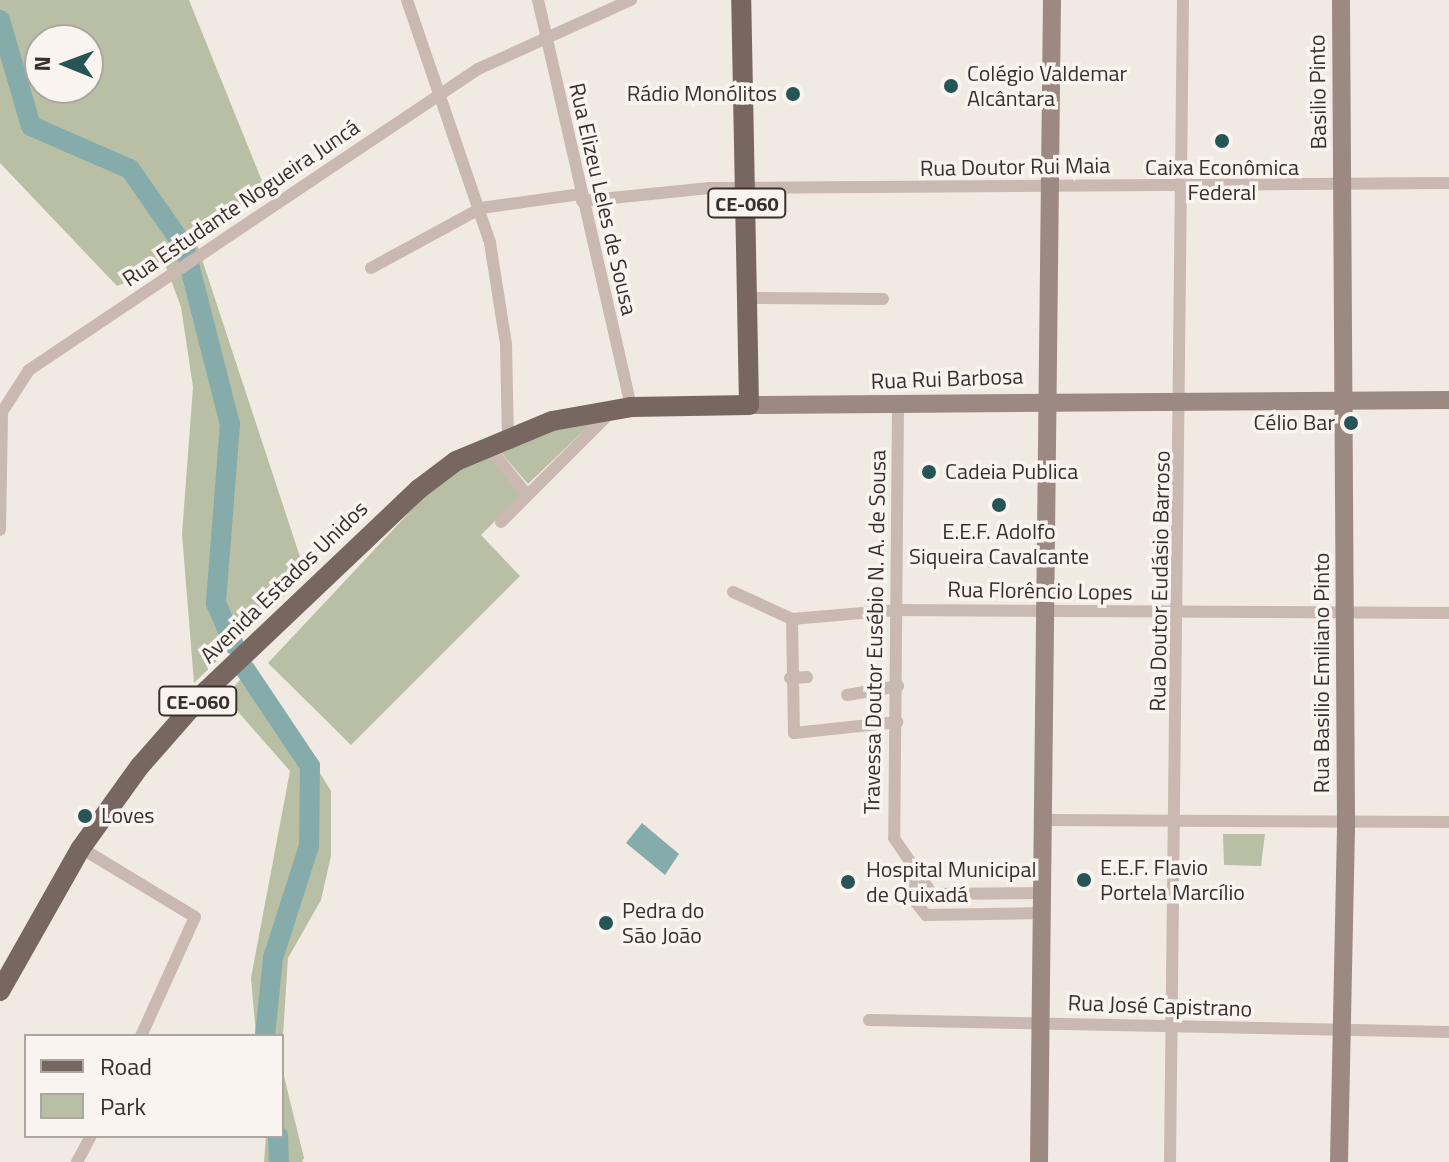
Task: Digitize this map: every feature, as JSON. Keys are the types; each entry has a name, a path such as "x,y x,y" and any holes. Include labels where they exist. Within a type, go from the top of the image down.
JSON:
{"main road":[{"name":"CE-060","path":"741,0 746,188 753,298 749,405"},
{"path":"1039,1162 1052,398 1052,0"},
{"name":"Basilio Pinto","path":"1341,0 1343,184"},
{"name":"Rua Basilio Emiliano Pinto","path":"1339,1162 1346,822 1343,184"},
{"name":"Rua Rui Barbosa","path":"456,461 508,437 622,408 898,406 1052,398 1346,402 1449,400"},
{"name":"Avenida Estados Unidos","path":"0,991 81,848 206,691 385,517 456,461"}],"street":[{"path":"407,0 481,208 506,344 508,437"},
{"name":"Rua Elizeu Leles de Sousa","path":"538,0 622,408"},
{"name":"Rua Estudante Nogueira Juncá","path":"0,530 2,412 17,382 440,93 631,0"},
{"name":"Rua Doutor Eudásio Barroso","path":"1170,1162 1183,400 1183,0"},
{"name":"Rua Doutor Rui Maia","path":"371,268 481,208 581,198 746,188 1449,183"},
{"path":"753,298 883,299"},
{"name":"Travessa Doutor Eusébio N. A. de Sousa","path":"898,406 898,686 893,831 915,875 915,901 926,915 1043,913"},
{"path":"501,522 622,408"},
{"path":"487,445 527,495"},
{"name":"Rua Florêncio Lopes","path":"733,592 792,619 896,610 1449,613"},
{"path":"792,619 790,678 797,735 897,722"},
{"path":"790,678 807,677"},
{"path":"847,695 898,686"},
{"path":"1044,820 1449,822"},
{"path":"81,848 195,917 142,1034"},
{"path":"915,875 940,896 1044,893"},
{"name":"Rua José Capistrano","path":"869,1020 1449,1032"},
{"path":"77,1162 90,1138"}],"green space":[{"path":"0,0 189,0 266,191 193,232 306,575 194,683 182,534 193,387 181,307 166,267 117,286 0,163"},
{"path":"596,419 528,484 498,449 554,426"},
{"path":"487,451 522,494 481,535 520,576 351,745 268,663 435,485"},
{"path":"253,665 331,791 331,856 321,900 288,958 283,1034 256,1034 251,978 290,771 225,697"},
{"path":"1223,834 1265,834 1261,866 1224,865"},
{"path":"284,1076 304,1158 302,1162 264,1162 266,1138 284,1138"}],"water":[{"path":"642,823 679,854 665,875 626,843"}],"waterway":[{"path":"0,20 31,126 130,169 185,248 230,424 216,603 234,645"},
{"path":"245,669 310,766 309,846 273,958 265,1034"},
{"path":"278,1138 279,1162"}],"place":[{"name":"Colégio Valdemar Alcântara","path":"951,86"},
{"name":"Rádio Monólitos","path":"793,94"},
{"name":"Caixa Econômica Federal","path":"1222,141"},
{"name":"Célio Bar","path":"1351,423"},
{"name":"Cadeia Publica","path":"929,472"},
{"name":"E.E.F. Adolfo Siqueira Cavalcante","path":"999,505"},
{"name":"Loves","path":"85,816"},
{"name":"E.E.F. Flavio Portela Marcílio","path":"1084,880"},
{"name":"Hospital Municipal de Quixadá","path":"848,882"},
{"name":"Pedra do São João","path":"606,923"}]}
